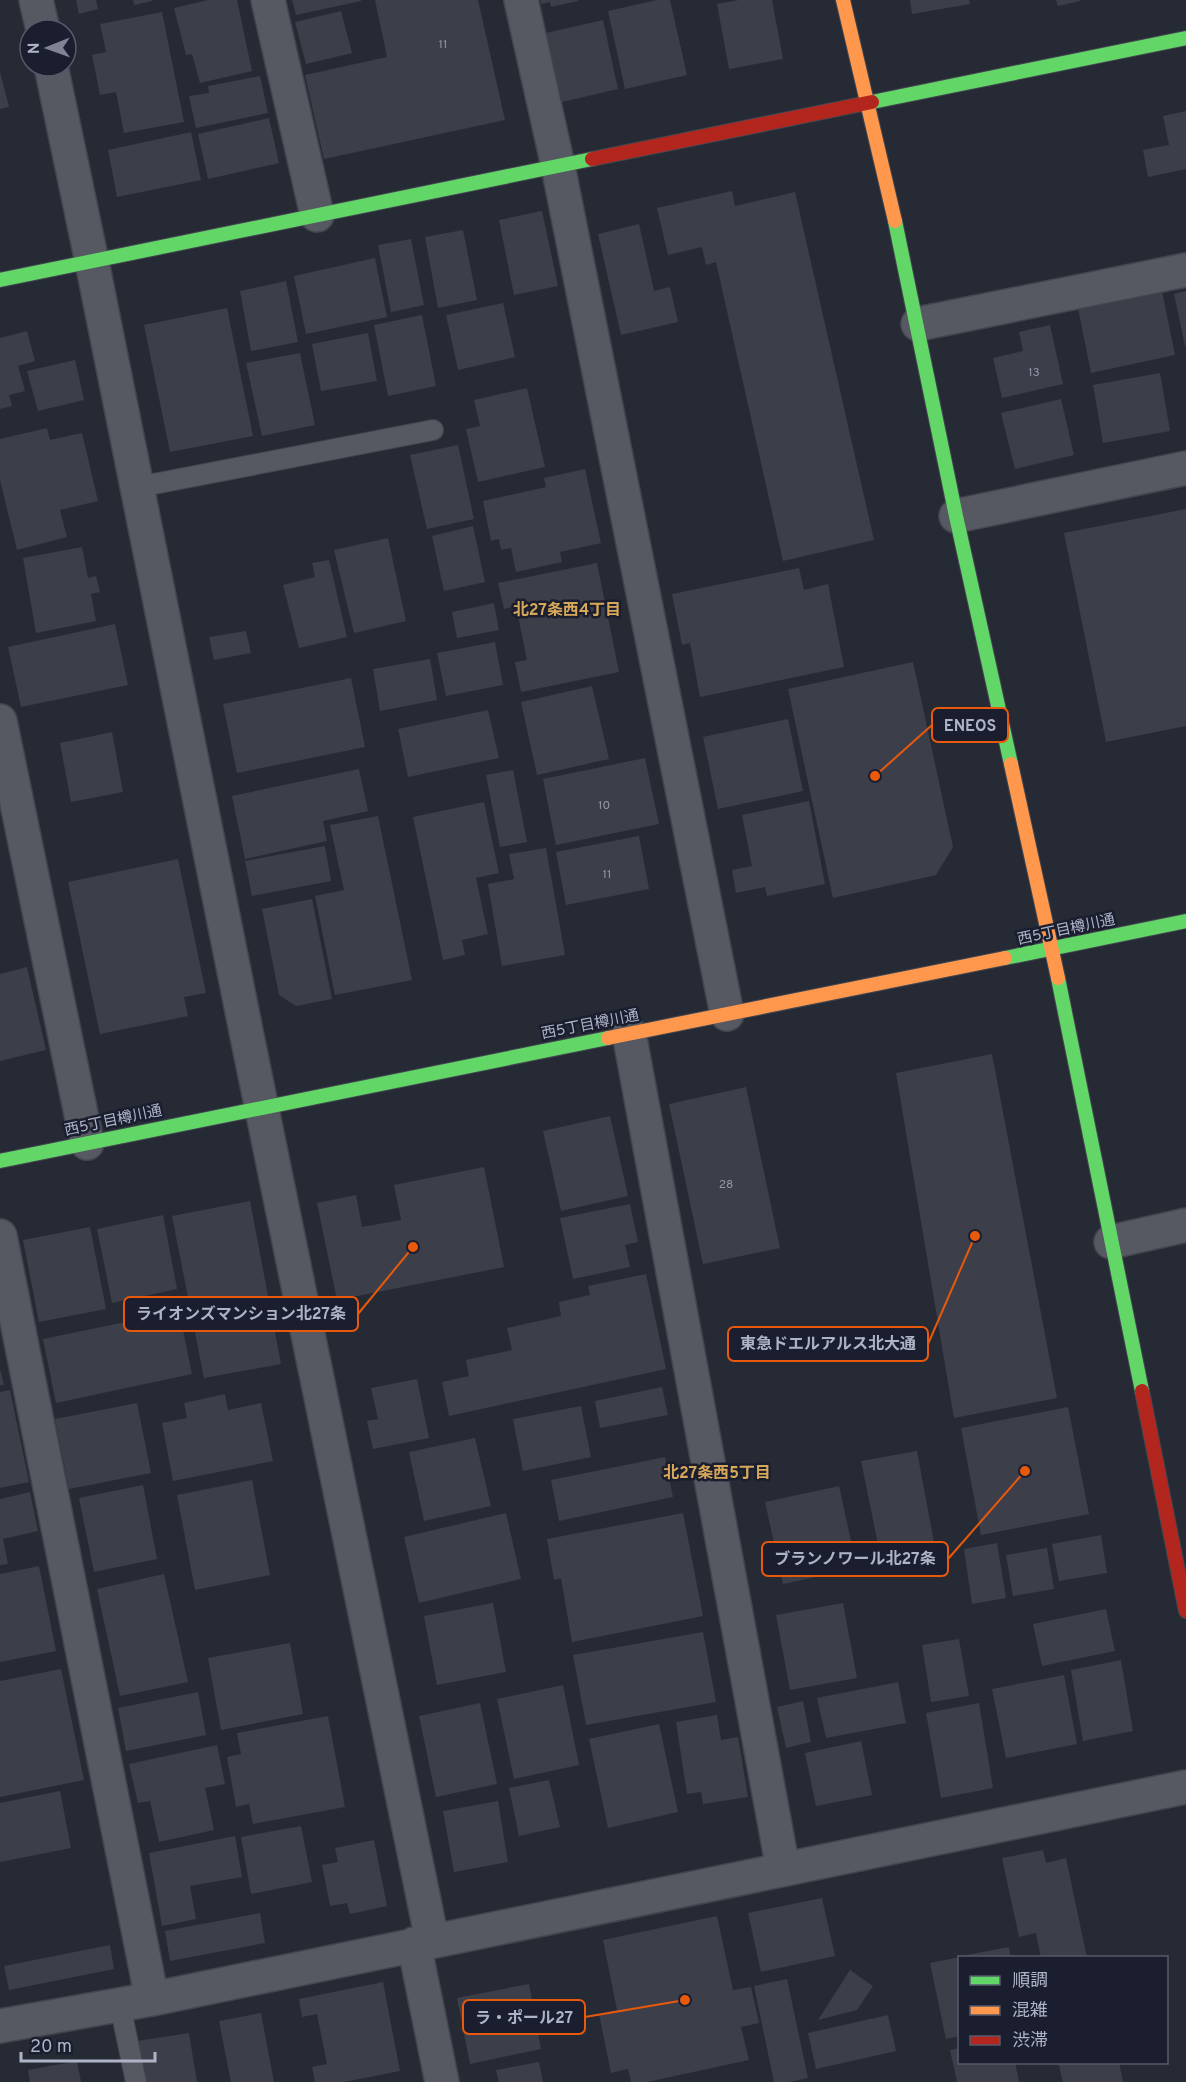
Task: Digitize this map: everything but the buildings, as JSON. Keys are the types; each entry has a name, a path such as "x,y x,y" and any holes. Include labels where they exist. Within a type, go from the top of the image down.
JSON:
{"street":[{"path":"36,0 40,18"},
{"path":"268,0 316,215"},
{"path":"521,0 558,166 727,1014"},
{"path":"843,0 866,102 886,176 956,516 1052,948 1186,1611"},
{"path":"0,280 1186,38"},
{"path":"54,78 138,487 261,1107 423,1942 442,2082"},
{"path":"918,324 1186,270"},
{"path":"956,516 1186,468"},
{"path":"0,721 87,1143"},
{"name":"西5丁目樽川通","path":"0,1161 1186,921"},
{"path":"629,1033 783,1869"},
{"path":"1111,1242 1186,1225"},
{"path":"0,1236 152,1999"},
{"path":"0,2026 152,1999 1186,1787"}],"lane":[{"path":"138,487 434,430"},
{"path":"120,2005 136,2082"}],"traffic: fast":[{"path":"872,102 1186,38"},
{"path":"0,280 592,159"},
{"path":"895,221 956,516 1011,764"},
{"path":"1005,958 1186,921"},
{"path":"1058,978 1142,1391"},
{"path":"0,1161 608,1038"}],"traffic: slow":[{"path":"843,0 895,221"},
{"path":"1011,764 1058,978"},
{"path":"608,1038 1005,958"}],"traffic: jam":[{"path":"592,159 872,102"},
{"path":"1142,1391 1186,1611"}],"place":[{"name":"ENEOS","path":"875,776"},
{"name":"東急ドエルアルス北大通","path":"975,1236"},
{"name":"ライオンズマンション北27条","path":"413,1247"},
{"name":"ブランノワール北27条","path":"1025,1471"},
{"name":"ラ・ポール27","path":"685,2000"}],"district":[{"name":"北27条西4丁目","path":"567,609"},
{"name":"北27条西5丁目","path":"717,1472"}]}
